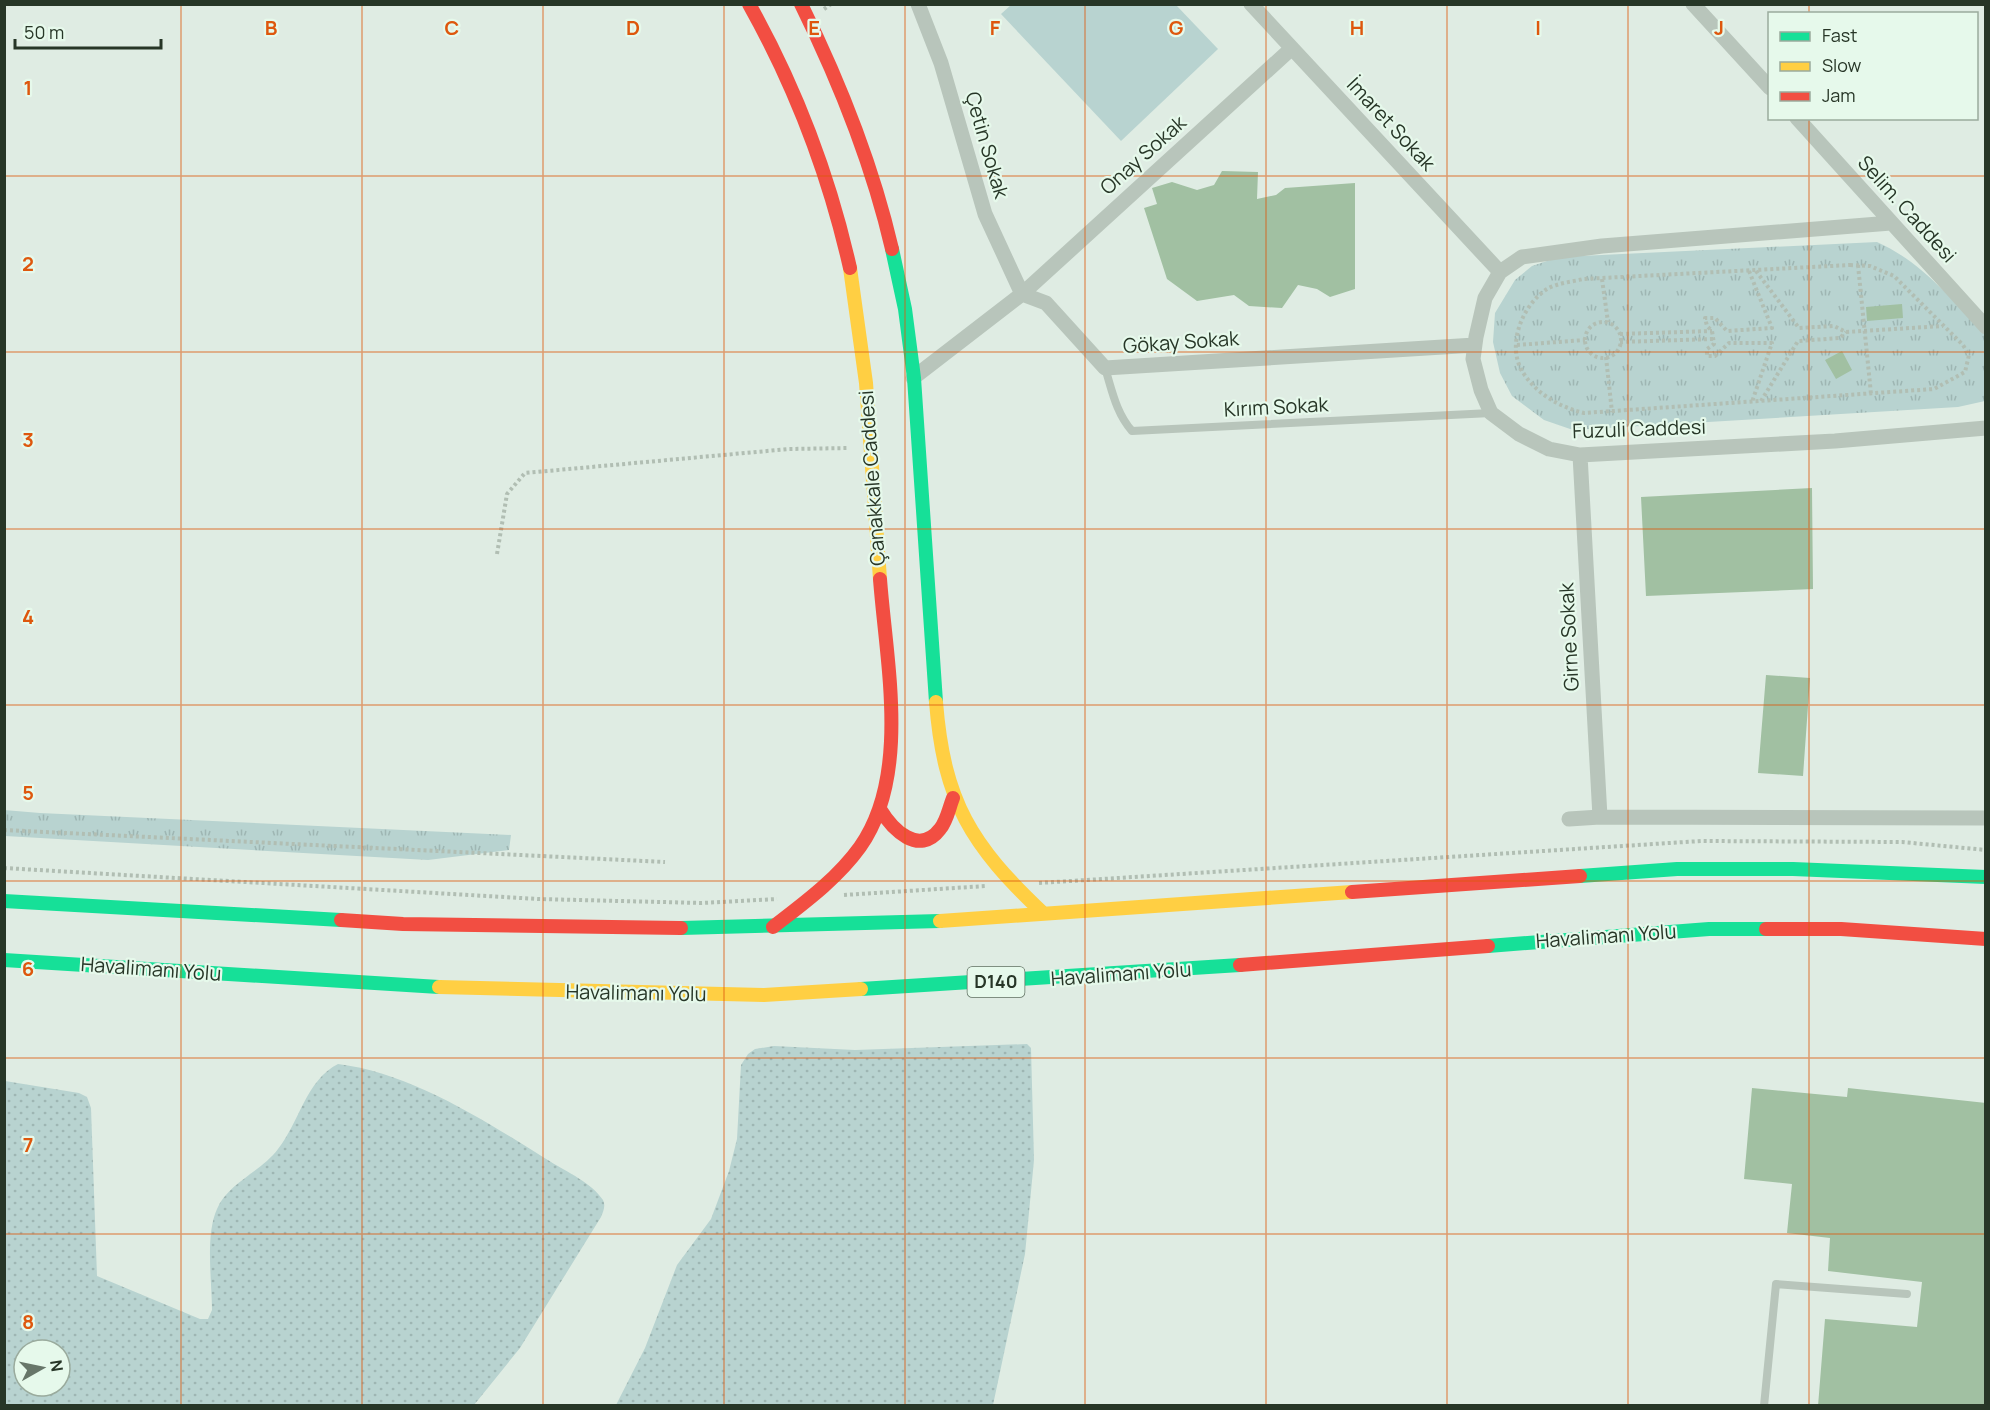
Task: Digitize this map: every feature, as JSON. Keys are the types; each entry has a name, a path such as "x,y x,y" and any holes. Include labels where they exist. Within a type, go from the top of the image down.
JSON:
{"main road":[{"name":"Çanakkale Caddesi","path":"749,4 771,45 809,132 836,213 858,314 888,704 889,753 880,809 861,847 846,866 773,927"},
{"path":"801,4 839,87 871,172 906,310 913,378 939,744 953,798 962,820 989,861 1043,913"},
{"path":"880,809 889,825 903,838 915,842 926,840 939,831 953,798"},
{"path":"4,901 403,924 649,929 943,921 1677,868 1793,869 1986,877"},
{"name":"Havalimanı Yolu","path":"4,960 414,986 564,992 764,995 1119,974 1709,929 1841,929 1986,939"}],"street":[{"name":"Çetin Sokak","path":"918,4 941,63 985,214 1022,294"},
{"name":"İmaret Sokak","path":"1251,4 1500,272"},
{"path":"1694,4 1768,86"},
{"name":"Onay Sokak","path":"1022,294 1292,48"},
{"name":"Selim. Caddesi","path":"1799,120 1986,327"},
{"name":"Fuzuli Caddesi","path":"1891,223 1602,246 1522,257 1500,272 1485,298 1473,359 1481,390 1491,412 1519,434 1549,449 1580,455 1835,441 1986,428"},
{"path":"913,378 1022,294"},
{"name":"Gökay Sokak","path":"1022,294 1046,303 1105,368 1475,345"},
{"name":"Girne Sokak","path":"1580,455 1600,817"},
{"path":"1569,819 1600,817 1986,818"}],"lane":[{"name":"Kırım Sokak","path":"1105,368 1116,406 1123,421 1132,431 1491,412"},
{"path":"1764,1406 1776,1284 1907,1294"}],"path":[{"path":"1858,266 1871,394"},
{"path":"1858,266 1884,270 1894,276 1944,326 1969,355 1965,372 1934,389 1584,413 1563,406 1545,396 1522,373 1517,345 1522,318 1528,306 1541,294 1561,285 1602,279 1858,266"},
{"path":"1749,270 1772,328 1727,330 1715,318 1705,318 1707,326 1712,331 1714,344 1707,349 1707,356 1715,356 1729,343 1772,343 1752,402"},
{"path":"1756,270 1799,328 1834,326 1846,332 1944,326"},
{"path":"1602,279 1608,323 1620,334 1712,331"},
{"path":"1585,340 1593,326 1608,323"},
{"path":"1760,402 1798,341 1840,338 1846,332"},
{"path":"1585,340 1590,351 1606,357 1617,351 1620,334"},
{"path":"1620,342 1713,339"},
{"path":"1517,345 1585,340"},
{"path":"1606,357 1612,412"},
{"path":"497,554 507,494 525,473 789,449 848,448"},
{"path":"4,830 665,862"}],"green space":[{"path":"1011,5 1176,5 1218,49 1121,141 1001,14"},
{"path":"1877,242 1893,250 1922,271 1985,335 1985,401 1958,407 1573,430 1544,420 1512,396 1500,373 1493,342 1495,313 1515,280 1532,266 1559,257"},
{"path":"4,810 511,835 509,850 428,860 5,836"},
{"path":"1027,1044 1031,1048 1034,1160 1025,1254 993,1405 616,1405 645,1348 677,1265 711,1219 729,1171 737,1139 741,1065 748,1054 755,1049 774,1046 855,1050"},
{"path":"338,1064 366,1069 422,1089 476,1116 579,1178 603,1200 604,1207 601,1217 520,1348 474,1405 5,1405 5,1081 79,1093 87,1097 91,1108 97,1276 200,1319 208,1319 212,1310 211,1232 217,1209 229,1192 278,1149 318,1080"}],"building":[{"path":"1222,171 1258,172 1257,199 1276,195 1285,188 1355,183 1355,289 1330,297 1317,289 1298,285 1282,308 1249,306 1234,295 1197,301 1167,279 1144,208 1157,204 1152,188 1172,182 1197,190 1214,185"},
{"path":"1902,304 1903,318 1867,321 1866,307"},
{"path":"1842,351 1852,370 1836,379 1825,360"},
{"path":"1812,488 1813,589 1646,596 1641,497"},
{"path":"1766,675 1810,678 1803,776 1758,773"},
{"path":"1752,1088 1847,1097 1848,1088 1986,1103 1986,1406 1818,1406 1825,1319 1917,1327 1922,1282 1828,1271 1830,1238 1787,1233 1792,1184 1744,1179"}],"traffic: fast":[{"path":"892,249 905,309 914,378 936,702"},
{"path":"1580,876 1677,869 1793,869 1986,877"},
{"path":"4,901 341,920"},
{"path":"681,928 940,921"},
{"path":"1488,946 1709,929 1766,929"},
{"path":"4,960 439,987"},
{"path":"861,989 1240,965"}],"traffic: slow":[{"path":"850,268 866,383 880,579"},
{"path":"936,702 946,768 954,795 966,820 997,865 1043,913"},
{"path":"940,921 1352,892"},
{"path":"439,987 764,995 861,989"}],"traffic: jam":[{"path":"749,4 782,68 809,133 832,199 850,268"},
{"path":"801,4 854,124 875,186 892,249"},
{"path":"773,927 820,890 841,870 860,847 876,818 885,786 890,752 891,717 890,681 880,579"},
{"path":"880,809 891,824 907,837 923,840 932,837 942,826 953,798"},
{"path":"1352,892 1580,876"},
{"path":"341,920 403,924 681,928"},
{"path":"1766,929 1841,929 1986,939"},
{"path":"1240,965 1488,946"}]}
